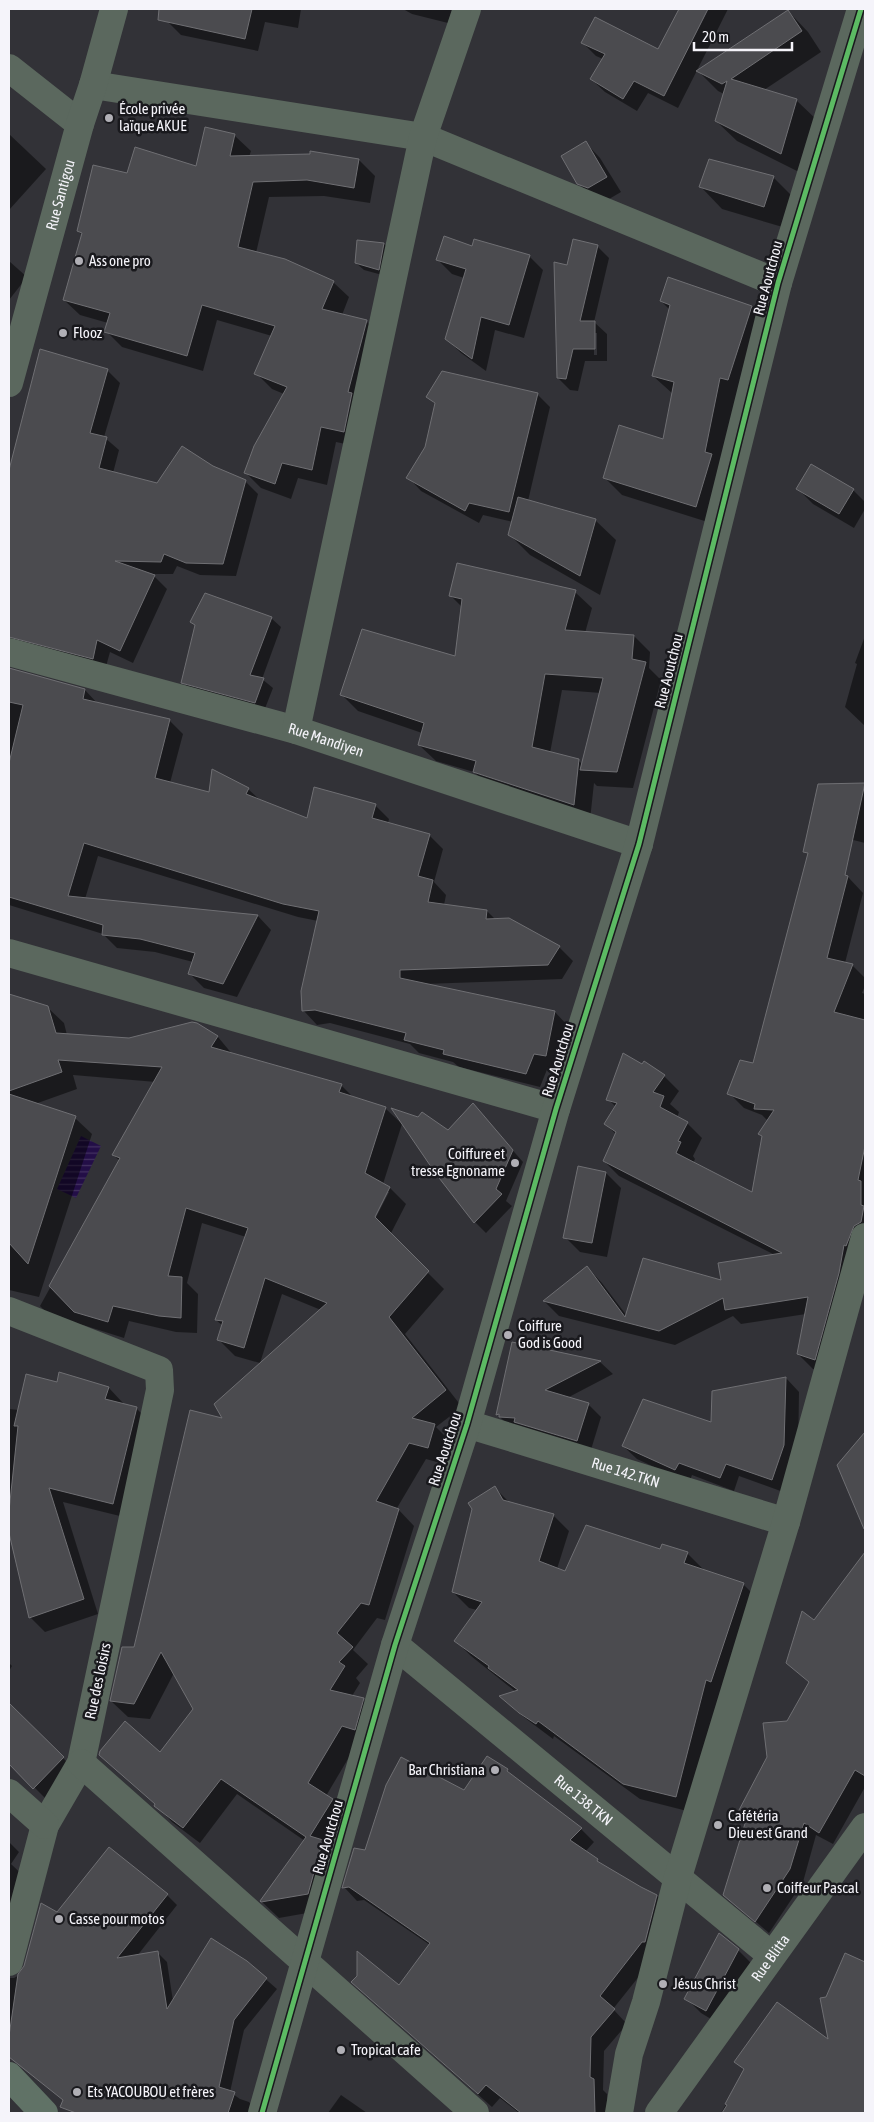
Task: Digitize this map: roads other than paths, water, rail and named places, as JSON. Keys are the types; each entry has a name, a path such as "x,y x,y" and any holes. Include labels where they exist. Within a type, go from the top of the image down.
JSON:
{"main road":[{"path":"9,2076 44,2113"}],"street":[{"name":"Rue Santigou","path":"9,383 80,124 114,9"},
{"path":"296,730 423,137 467,9"},
{"name":"Rue Aoutchou","path":"262,2113 395,1645 467,1424 556,1109 639,844 778,283 860,9"},
{"path":"9,68 80,124"},
{"path":"93,85 423,137 778,283"},
{"name":"Rue Mandiyen","path":"9,652 296,730 639,844"},
{"path":"9,953 556,1109"},
{"path":"619,2113 629,2054 646,2002 678,1877 786,1522 865,1237"},
{"name":"Rue des loisirs","path":"9,1311 159,1370 160,1390 81,1763 45,1825 9,1962"},
{"name":"Rue 142.TKN","path":"467,1424 786,1522"},
{"name":"Rue 138.TKN","path":"395,1645 771,1955"},
{"path":"81,1763 475,2113"},
{"path":"9,1793 45,1825"},
{"name":"Rue Blitta","path":"659,2113 865,1827"}],"place":[{"name":"École privée laïque AKUE","path":"109,118"},
{"name":"Ass one pro","path":"79,261"},
{"name":"Flooz","path":"63,333"},
{"name":"Coiffure et tresse Egnoname","path":"515,1163"},
{"name":"Coiffure God is Good","path":"508,1335"},
{"name":"Bar Christiana","path":"495,1770"},
{"name":"Cafétéria Dieu est Grand","path":"718,1825"},
{"name":"Coiffeur Pascal","path":"767,1888"},
{"name":"Casse pour motos","path":"59,1919"},
{"name":"Jésus Christ","path":"663,1984"},
{"name":"Tropical cafe","path":"341,2050"},
{"name":"Ets YACOUBOU et frères","path":"77,2092"}]}
